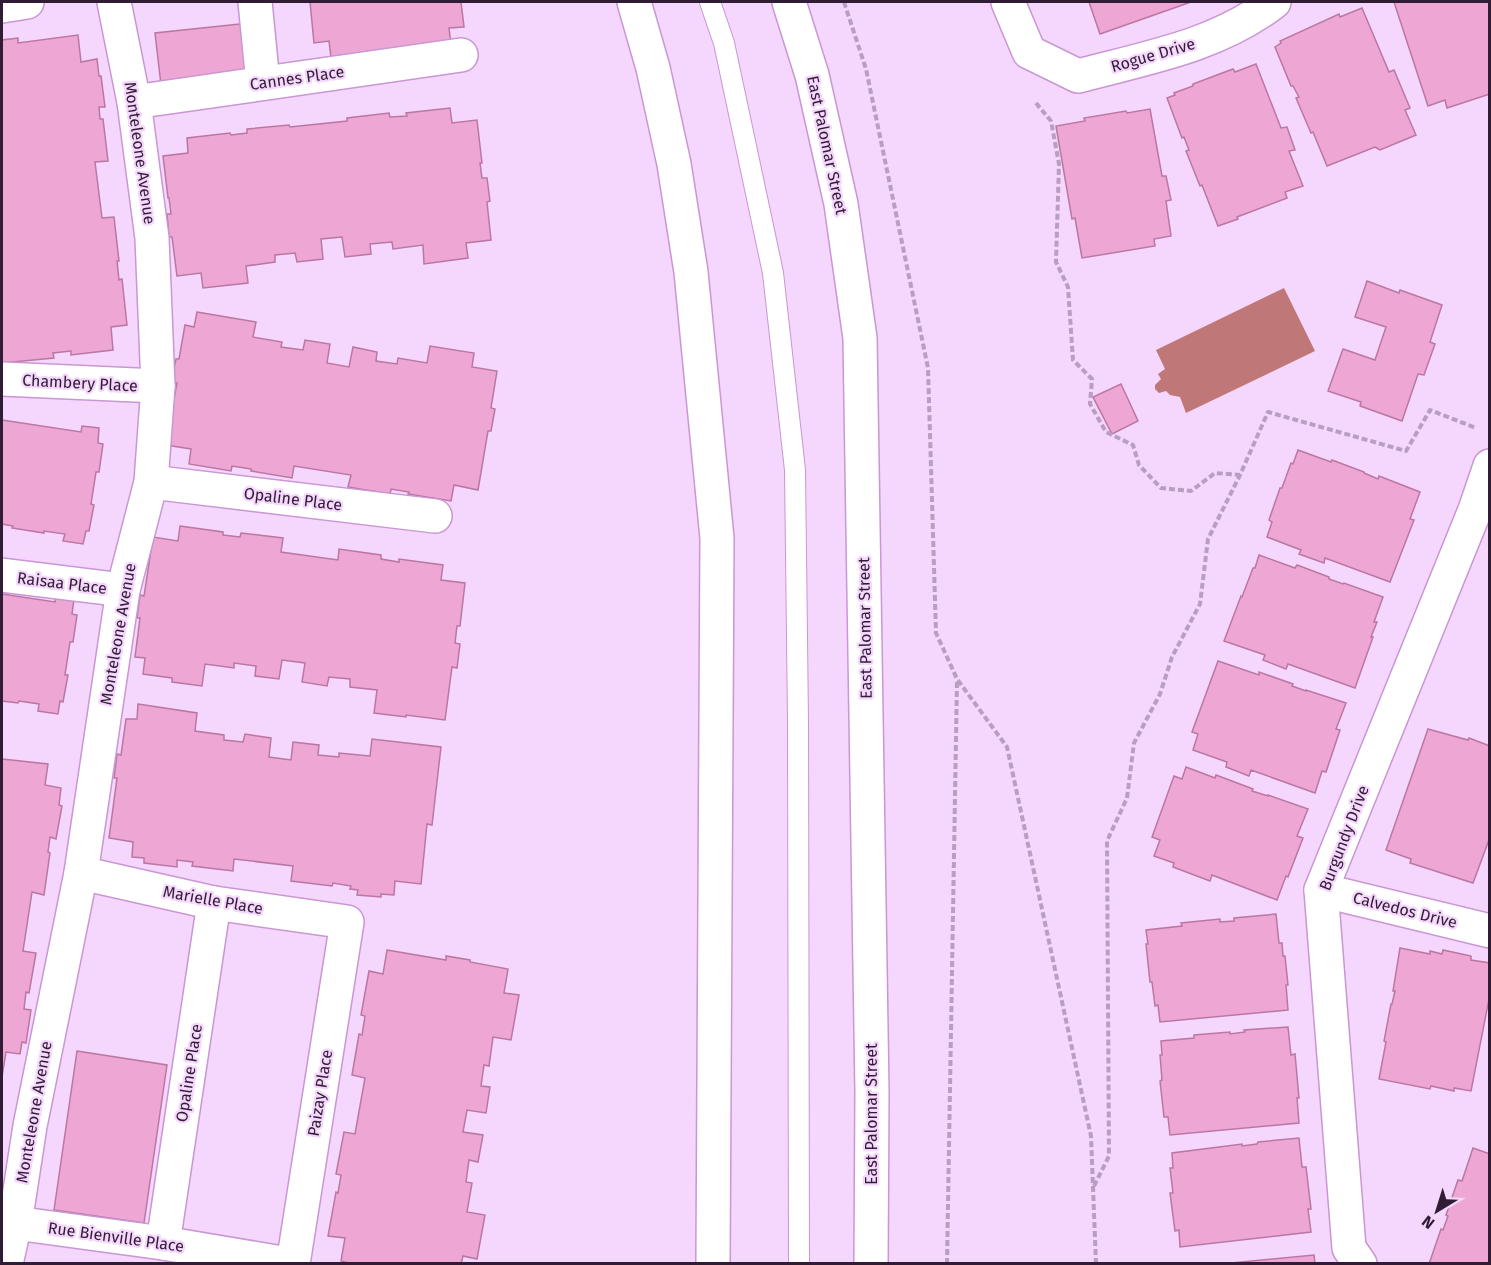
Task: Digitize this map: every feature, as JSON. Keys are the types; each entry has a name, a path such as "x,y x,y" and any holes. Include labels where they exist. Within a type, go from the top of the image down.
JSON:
{"street":[{"path":"2,6 27,2"},
{"name":"Monteleone Avenue","path":"6,1263 15,1222 16,1124 81,873 123,590 151,482 158,386 152,238 134,102 114,2"},
{"path":"255,2 263,83"},
{"path":"634,2 653,68 674,164 691,272 717,538 713,1263"},
{"name":"East Palomar Street","path":"789,2 812,75 842,204 860,338 872,1092 871,1263"},
{"name":"Rogue Drive","path":"1008,2 1029,52 1078,76 1185,48 1221,33 1274,2"},
{"name":"Cannes Place","path":"134,102 461,55"},
{"name":"Chambery Place","path":"2,379 158,386"},
{"name":"Burgundy Drive","path":"1360,1263 1349,1248 1321,890 1482,513 1490,466"},
{"name":"Opaline Place","path":"151,482 435,516"},
{"name":"Raisaa Place","path":"2,575 123,590"},
{"name":"Marielle Place","path":"81,873 214,903 346,922"},
{"name":"Calvedos Drive","path":"1321,890 1490,931"},
{"name":"Opaline Place","path":"161,1253 214,903"},
{"name":"Paizay Place","path":"293,1263 346,922"},
{"name":"Rue Bienville Place","path":"15,1222 161,1253 288,1263"}],"lane":[{"path":"710,2 724,43 773,273 795,470 799,1263"}],"path":[{"path":"844,2 866,69 928,368 936,633 957,679 1007,747 1091,1136 1096,1263"},
{"path":"1031,97 1051,122 1059,164 1056,262 1068,287 1073,360 1092,379 1090,404 1106,432 1133,445 1138,465 1161,488 1191,491 1215,473 1240,476"},
{"path":"1093,1186 1109,1156 1107,841 1127,798 1134,743 1160,694 1172,657 1200,604 1208,539 1240,476 1268,412 1406,452 1430,410 1480,429"},
{"path":"947,1263 957,679"}],"shaded area":[{"path":"1284,288 1315,351 1186,413 1180,397 1170,395 1166,391 1159,393 1155,389 1155,385 1161,379 1158,374 1165,369 1156,350"}],"building":[{"path":"310,2 461,2 464,27 449,28 452,53 332,66 329,41 314,43"},
{"path":"1089,2 1191,2 1100,34"},
{"path":"1394,2 1490,2 1490,94 1447,108 1445,100 1428,106"},
{"path":"1362,8 1389,72 1394,70 1410,108 1405,110 1416,135 1380,150 1375,147 1327,166 1296,98 1299,97 1291,86 1275,47 1281,43 1280,41 1339,14 1340,17"},
{"path":"249,23 256,74 161,85 155,33"},
{"path":"78,35 81,62 97,59 99,76 101,76 105,107 99,107 100,119 103,119 108,161 95,162 102,218 114,217 119,280 122,279 127,325 111,327 113,350 71,355 71,351 53,353 54,358 2,363 2,40 18,38 18,43"},
{"path":"1256,64 1281,128 1287,127 1295,150 1289,151 1303,186 1285,192 1287,198 1218,226 1186,151 1189,150 1167,98 1193,84 1233,69 1235,72"},
{"path":"450,108 452,123 477,120 482,178 487,178 490,201 487,202 491,240 466,243 468,258 424,264 423,245 393,249 392,242 370,244 371,254 345,257 342,237 321,239 323,259 297,262 295,253 275,255 275,262 246,266 248,283 203,288 201,273 177,276 172,237 169,237 167,214 171,214 163,156 188,153 187,138 247,133 247,129 347,121 347,118 389,113 390,117 407,116 406,113"},
{"path":"1150,109 1162,176 1166,176 1171,200 1166,201 1171,236 1154,239 1155,246 1082,258 1075,218 1072,219 1056,126 1085,121 1084,118"},
{"path":"1367,281 1442,305 1430,342 1435,344 1424,375 1418,374 1402,421 1360,406 1361,402 1328,391 1343,349 1375,360 1386,327 1355,317"},
{"path":"197,312 256,322 253,337 282,342 281,347 303,350 305,340 330,344 327,363 349,367 353,347 377,352 376,361 397,364 398,358 427,363 430,346 474,353 472,367 497,371 491,408 495,409 491,431 488,431 478,490 454,485 451,501 391,489 390,494 348,487 351,475 294,466 292,478 232,466 231,471 189,464 191,449 165,445 177,383 171,383 176,359 179,359 185,325 194,327"},
{"path":"1121,384 1138,421 1112,434 1093,397"},
{"path":"2,420 81,432 82,426 99,428 98,443 103,444 99,472 96,472 91,504 94,505 89,531 86,531 83,544 63,541 65,534 12,528 13,526 2,524"},
{"path":"1298,450 1420,492 1410,519 1414,520 1390,582 1325,558 1324,563 1299,554 1301,550 1267,537 1272,522 1269,520 1280,488 1282,488"},
{"path":"180,526 223,532 223,535 240,537 241,533 283,538 281,552 338,560 339,549 381,555 381,559 399,562 399,559 443,565 441,580 465,583 460,626 457,626 455,643 460,644 457,668 452,667 445,720 374,713 377,690 350,687 350,679 329,677 327,686 302,682 305,663 282,660 279,679 255,676 256,666 234,663 234,668 205,664 202,686 172,682 172,678 143,674 145,658 135,657 140,618 137,618 140,595 144,596 153,537 178,541"},
{"path":"1259,555 1295,568 1297,565 1329,577 1329,579 1383,597 1374,622 1377,622 1371,637 1373,637 1355,688 1288,664 1286,669 1263,660 1265,655 1224,641"},
{"path":"2,594 55,602 56,596 74,599 72,614 77,615 73,642 70,642 65,675 68,675 63,702 60,701 58,714 38,711 39,704 2,701"},
{"path":"1218,661 1259,675 1259,672 1306,691 1346,703 1336,729 1340,730 1326,772 1322,771 1315,793 1251,770 1249,776 1226,767 1227,762 1193,750 1198,734 1192,732"},
{"path":"138,704 197,713 195,731 224,735 224,740 243,742 245,734 271,738 269,757 291,760 293,742 319,745 318,755 339,757 339,753 370,756 372,739 441,747 432,825 427,824 421,884 395,881 394,895 381,894 381,897 357,895 358,890 350,889 351,886 291,881 293,866 234,859 233,871 192,866 193,862 177,860 177,867 144,863 144,858 132,857 133,842 109,838 117,778 114,778 117,754 121,755 126,719 137,719"},
{"path":"1428,729 1468,740 1469,738 1490,746 1490,837 1473,883 1410,863 1411,859 1386,850"},
{"path":"2,759 48,764 45,785 61,788 59,805 62,806 56,839 50,837 44,895 32,892 23,951 36,953 24,1009 31,1010 26,1043 22,1042 20,1054 6,1052 2,1077"},
{"path":"1186,767 1215,778 1216,775 1253,789 1252,791 1308,809 1297,836 1303,838 1277,900 1212,875 1210,881 1173,867 1174,863 1154,856 1160,840 1152,837 1174,776 1182,779"},
{"path":"1276,914 1279,943 1282,943 1283,956 1285,956 1288,1010 1160,1022 1158,1005 1155,1006 1152,982 1150,982 1146,930 1182,926 1181,923 1220,919 1220,922 1234,921 1234,918"},
{"path":"1400,948 1430,954 1430,951 1442,954 1443,950 1471,956 1471,960 1490,963 1490,994 1471,1091 1454,1088 1454,1091 1431,1086 1430,1089 1379,1079 1386,1042 1384,1041 1395,991 1393,991"},
{"path":"387,950 446,960 446,956 508,969 504,993 519,995 511,1040 493,1037 489,1066 484,1065 481,1086 490,1087 486,1113 467,1110 463,1132 483,1135 478,1162 469,1160 466,1182 472,1183 467,1212 485,1215 477,1259 463,1256 461,1264 353,1264 341,1261 345,1238 328,1236 341,1175 336,1174 344,1132 355,1134 365,1078 352,1075 359,1034 362,1035 365,1016 361,1015 369,971 383,974"},
{"path":"1288,1027 1291,1055 1295,1054 1299,1123 1170,1135 1168,1117 1164,1117 1160,1081 1162,1080 1161,1041 1194,1038 1194,1035 1230,1032 1230,1034 1245,1032 1244,1030"},
{"path":"77,1051 167,1065 144,1223 54,1210"},
{"path":"1299,1138 1302,1167 1306,1167 1311,1232 1180,1247 1179,1230 1175,1231 1170,1193 1173,1193 1170,1168 1173,1168 1172,1153"},
{"path":"1473,1148 1490,1154 1490,1264 1429,1264 1448,1216 1446,1215 1458,1180 1462,1181"},
{"path":"1314,1255 1315,1264 1221,1264"}]}
